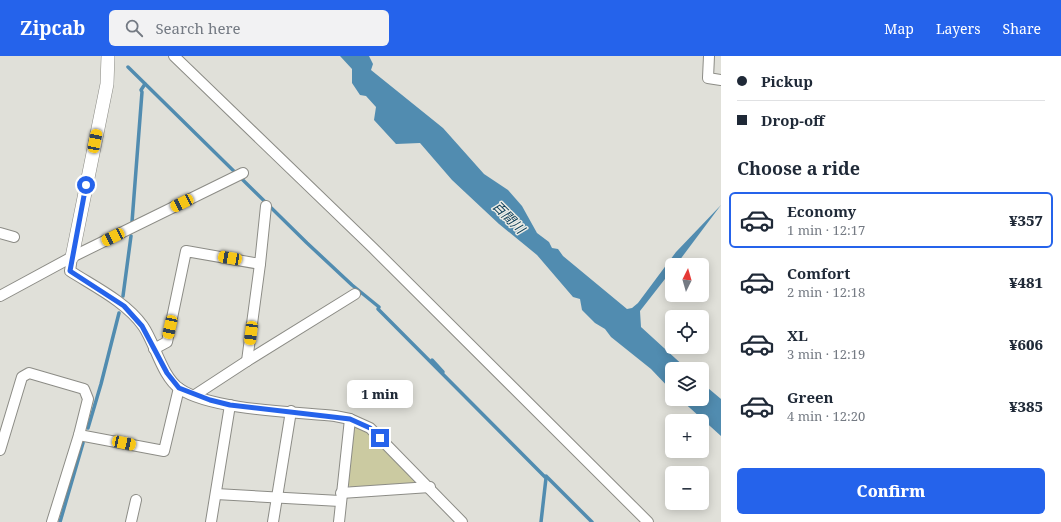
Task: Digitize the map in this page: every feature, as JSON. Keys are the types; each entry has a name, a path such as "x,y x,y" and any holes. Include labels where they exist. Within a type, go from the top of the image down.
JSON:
{"street":[{"path":"108,56 107,84 70,271 124,306 142,326 167,373 179,388 195,395 230,405 292,411 350,419 370,428 430,487 462,522"},
{"path":"174,56 373,248 648,522"},
{"path":"709,56 708,78 721,80"},
{"path":"0,296 72,257 240,175"},
{"path":"247,361 266,206"},
{"path":"0,233 14,237"},
{"path":"154,349 167,342 186,251 260,264"},
{"path":"195,395 355,294"},
{"path":"0,450 22,377 29,373 84,389 88,399 79,435 52,522"},
{"path":"79,435 164,451 179,388"},
{"path":"211,522 230,405"},
{"path":"273,522 292,411"},
{"path":"339,522 350,419"},
{"path":"216,494 277,498 341,497 430,487"},
{"path":"131,522 136,500"},
{"path":"452,522 453,512"}],"green space":[{"path":"353,425 366,432 415,480 412,485 352,488 347,484"}],"water":[{"name":"百間川","path":"340,56 369,56 373,64 371,70 443,128 484,174 508,190 522,206 537,233 549,242 552,248 558,249 563,256 627,309 632,308 638,303 665,267 665,279 640,311 641,327 665,349 665,354 671,354 679,362 665,362 665,384 651,369 611,337 605,329 595,323 582,310 580,299 573,297 537,255 499,224 452,180 420,143 396,144 374,120 376,107 366,96 360,95 352,83 352,69"},
{"path":"721,205 681,258 672,258 676,252"},
{"path":"709,389 721,399 721,436 709,425 709,414 697,414 688,406 709,406"}],"waterway":[{"path":"128,67 307,243 352,285 379,307 378,309 546,478 541,522"},
{"path":"132,222 141,90 145,84"},
{"path":"123,296 131,236"},
{"path":"88,428 119,313"},
{"path":"432,360 443,372"},
{"path":"60,522 83,443"},
{"path":"546,476 592,522"}],"route":[{"path":"86,185 70,271 124,306 142,326 167,373 179,388 195,395 230,405 335,416 350,419 370,428 380,438"}]}
